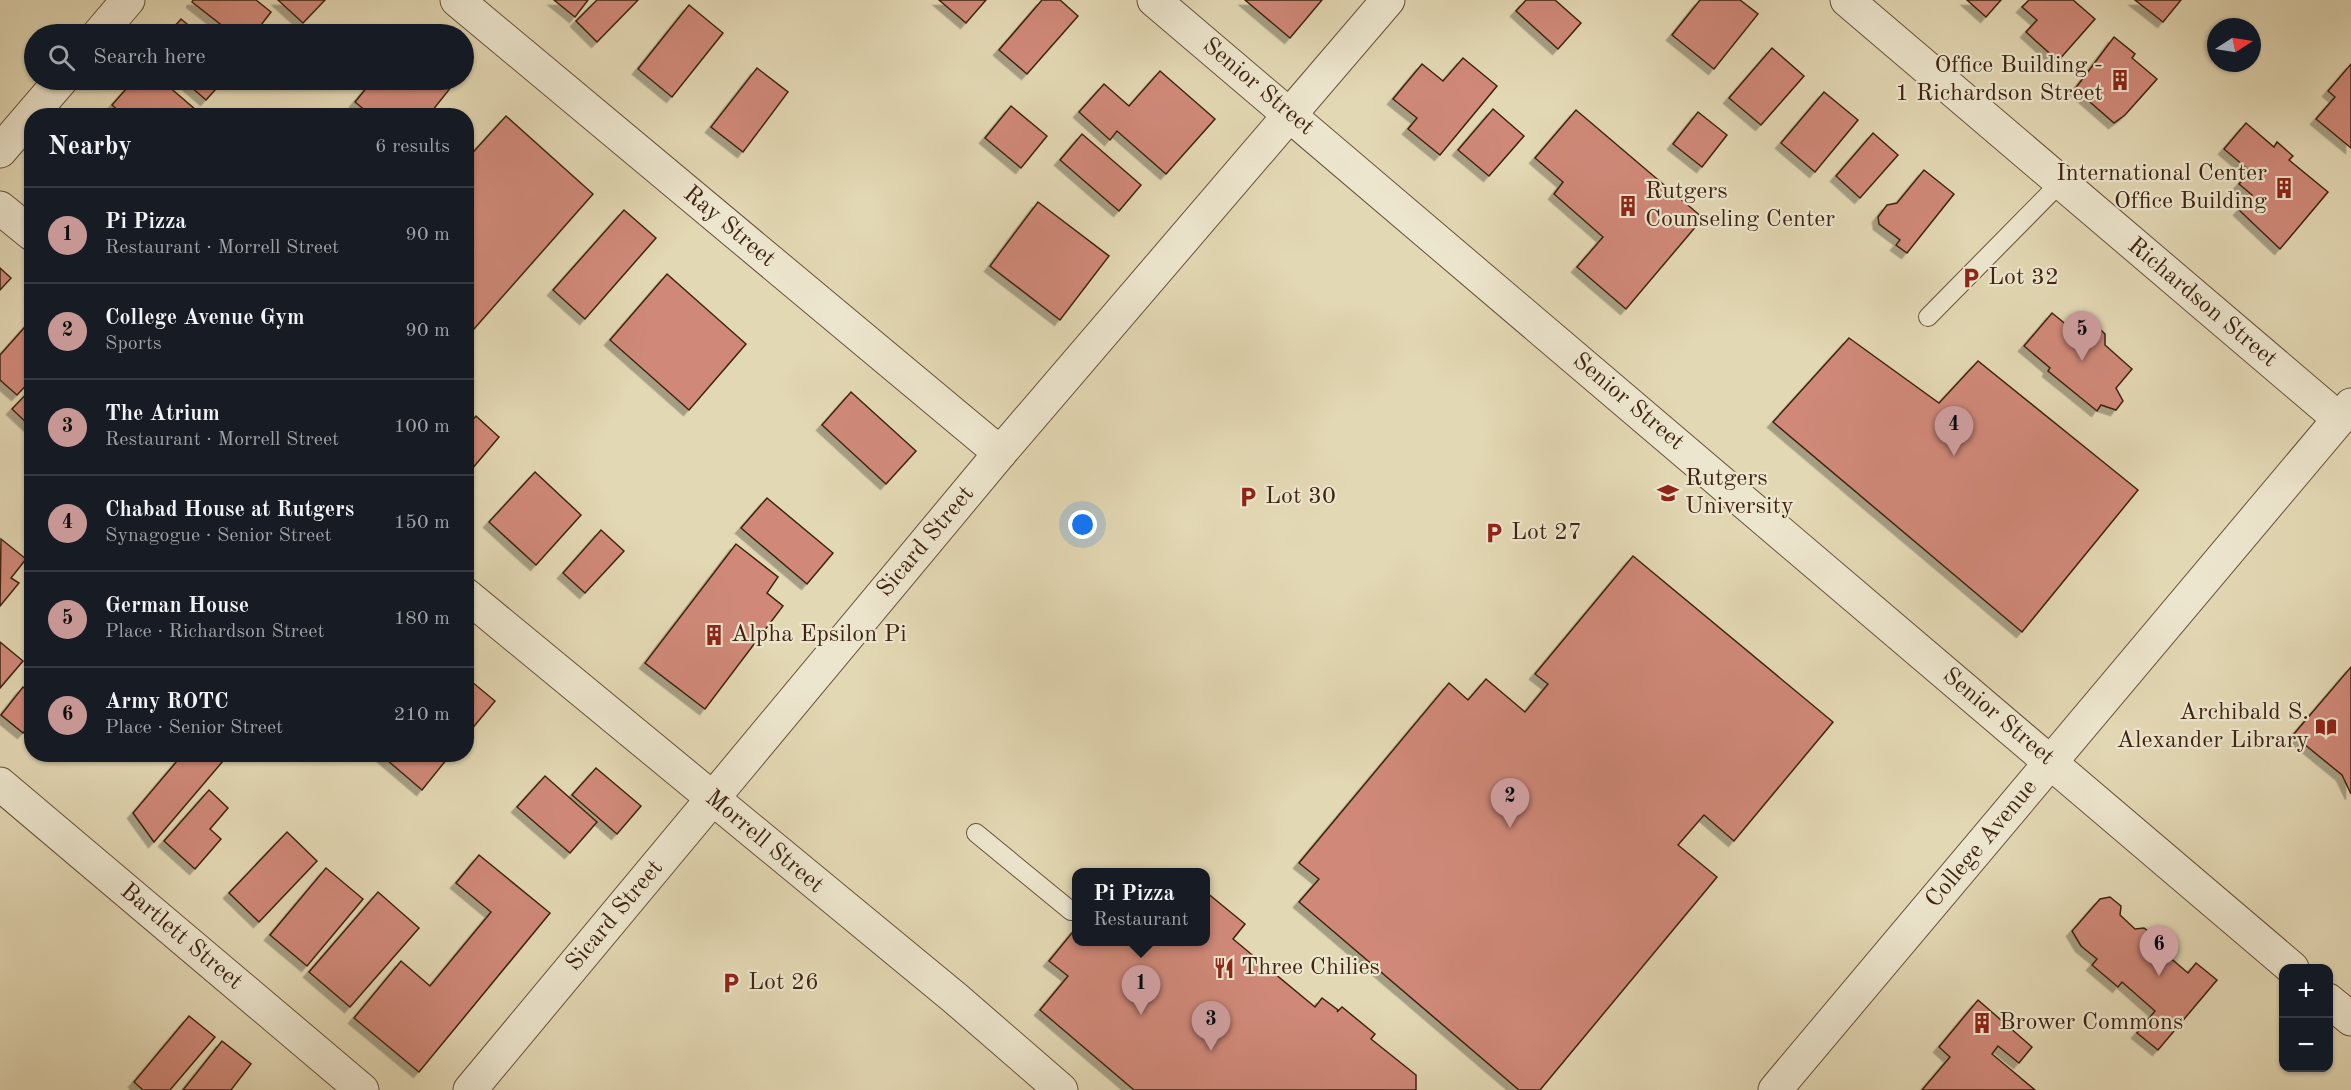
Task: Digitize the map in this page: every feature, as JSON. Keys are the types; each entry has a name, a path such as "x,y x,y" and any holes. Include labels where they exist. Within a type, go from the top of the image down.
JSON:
{"street":[{"path":"108,24 128,0"},
{"name":"Ray Street","path":"457,0 1000,453"},
{"name":"Senior Street","path":"1154,0 2286,964"},
{"name":"Sicard Street","path":"470,1090 1000,453 1388,0"},
{"name":"Richardson Street","path":"1846,0 2061,183 2345,412"},
{"path":"37,108 52,90"},
{"path":"0,151 24,123"},
{"path":"0,208 24,228"},
{"name":"College Avenue","path":"1775,1090 2345,412"},
{"name":"Morrell Street","path":"474,602 954,998 1061,1090"},
{"name":"Bartlett Street","path":"0,784 362,1090"},
{"path":"2333,1004 2351,1019"}],"lane":[{"path":"1928,317 2061,183"},
{"path":"976,833 1071,911"}],"building":[{"path":"193,0 256,0 271,12 262,24 220,24 192,2"},
{"path":"278,0 325,0 303,23"},
{"path":"554,0 588,0 575,17"},
{"path":"597,0 638,0 597,42 576,21"},
{"path":"939,0 986,0 966,23"},
{"path":"1042,0 1060,0 1078,16 1027,74 999,50"},
{"path":"1245,0 1322,0 1290,38"},
{"path":"1526,0 1555,0 1581,23 1558,49 1516,11"},
{"path":"1700,0 1740,0 1758,14 1714,69 1672,35"},
{"path":"1967,0 2001,0 1986,17"},
{"path":"2029,0 2073,0 2095,19 2058,61 2026,32 2037,20 2022,7"},
{"path":"2135,0 2181,0 2163,22"},
{"path":"689,5 723,33 672,97 638,69"},
{"path":"181,19 187,24 177,24"},
{"name":"Office Building - 1 Richardson Street","path":"2114,37 2135,54 2132,58 2157,79 2125,115 2114,123 2075,89"},
{"path":"1772,48 1804,76 1761,125 1729,98"},
{"path":"1463,58 1497,86 1440,155 1408,129 1417,118 1393,99 1422,64 1443,81"},
{"path":"2351,64 2351,148 2316,119 2335,97 2328,91"},
{"path":"757,68 788,92 743,152 711,127"},
{"path":"1160,71 1215,119 1166,174 1117,131 1110,140 1079,112 1104,84 1129,106"},
{"path":"125,90 173,90 194,108 115,108 112,105"},
{"path":"194,90 215,90 206,100"},
{"path":"365,90 449,90 434,108 362,108 355,102"},
{"path":"1824,92 1858,120 1815,172 1781,143"},
{"path":"1011,106 1047,136 1021,168 985,138"},
{"path":"1493,109 1524,136 1489,176 1458,150"},
{"name":"Rutgers Counseling Center","path":"1576,110 1703,218 1626,309 1577,267 1603,237 1554,194 1563,182 1535,158"},
{"path":"1698,112 1727,135 1702,167 1673,144"},
{"path":"506,116 593,194 474,329 474,151"},
{"name":"International Center Office Building","path":"2246,123 2274,147 2277,142 2293,156 2289,160 2328,192 2280,249 2239,210 2252,195 2239,184 2250,171 2224,149"},
{"path":"1873,133 1898,155 1860,198 1836,176"},
{"path":"1082,134 1141,185 1119,211 1060,160"},
{"path":"1924,170 1954,194 1907,253 1896,245 1900,240 1879,224 1878,217 1887,205 1897,203"},
{"path":"1038,202 1109,256 1060,320 990,266"},
{"path":"624,210 656,238 585,319 553,290"},
{"path":"0,268 11,278 0,290"},
{"path":"667,274 746,344 689,410 610,340"},
{"path":"2052,313 2078,334 2084,327 2089,332 2100,329 2105,334 2105,345 2132,369 2116,388 2123,401 2116,410 2101,405 2097,411 2048,371 2050,368 2024,346"},
{"path":"24,328 24,388 17,395 0,380 0,355"},
{"path":"1849,338 1939,403 1978,361 2138,490 2022,632 1773,422"},
{"path":"851,392 916,451 886,484 822,425"},
{"path":"24,396 24,420 12,409"},
{"path":"476,416 499,437 474,467 474,418"},
{"path":"535,472 581,515 536,565 489,522"},
{"path":"767,498 833,553 807,584 741,528"},
{"path":"601,530 624,551 585,593 563,573"},
{"path":"1,539 24,557 24,562 11,578 19,583 0,606"},
{"name":"Alpha Epsilon Pi","path":"736,544 778,577 767,593 783,606 705,709 645,663"},
{"path":"1633,556 1833,722 1734,841 1704,815 1678,845 1717,877 1540,1090 1519,1090 1299,902 1319,879 1299,863 1449,683 1468,700 1486,679 1525,712 1548,684 1535,674"},
{"path":"0,642 23,661 0,688"},
{"name":"Archibald S. Alexander Library","path":"2351,667 2351,794 2342,775 2293,735"},
{"path":"474,684 495,701 474,726"},
{"path":"23,687 24,688 24,732 1,715"},
{"path":"176,762 222,762 154,842 133,813"},
{"path":"389,762 445,762 422,790"},
{"path":"596,768 641,806 617,834 572,795"},
{"path":"545,776 597,822 570,853 517,807"},
{"path":"209,790 228,808 210,829 221,839 195,869 164,841"},
{"path":"287,832 317,861 259,922 229,893"},
{"path":"479,855 550,913 419,1072 354,1018 401,961 430,986 491,912 456,883"},
{"path":"326,868 363,899 307,966 270,935"},
{"path":"378,892 419,928 350,1007 309,972"},
{"path":"1210,895 1245,924 1233,939 1315,1007 1322,998 1338,1010 1337,1012 1342,1007 1375,1034 1371,1039 1416,1075 1416,1090 1134,1090 1040,1010 1068,976 1049,961 1072,933 1072,946 1210,946"},
{"path":"2110,897 2121,906 2120,915 2135,929 2144,928 2152,934 2153,943 2188,973 2196,963 2217,980 2158,1050 2137,1033 2155,1011 2122,982 2118,987 2092,965 2097,959 2081,946 2072,931 2100,899"},
{"name":"Brower Commons","path":"1978,1000 2032,1047 2019,1063 1998,1046 1992,1054 2035,1090 1922,1090 1950,1057 1939,1047"},
{"path":"189,1016 215,1037 170,1090 143,1090 134,1082"},
{"path":"222,1041 251,1064 231,1090 183,1090"}],"place":[{"name":"Office Building - 1 Richardson Street","path":"2120,80"},
{"name":"International Center Office Building","path":"2284,188"},
{"name":"Rutgers Counseling Center","path":"1628,206"},
{"name":"Lot 32","path":"1971,278"},
{"name":"German House","path":"2082,361"},
{"name":"Chabad House at Rutgers","path":"1954,456"},
{"name":"Rutgers University","path":"1668,493"},
{"name":"Lot 30","path":"1248,497"},
{"name":"Lot 27","path":"1494,533"},
{"name":"Alpha Epsilon Pi","path":"714,635"},
{"name":"Archibald S. Alexander Library","path":"2326,727"},
{"name":"College Avenue Gym","path":"1510,828"},
{"name":"Three Chilies","path":"1224,968"},
{"name":"Army ROTC","path":"2159,976"},
{"name":"Lot 26","path":"731,983"},
{"name":"Pi Pizza","path":"1141,1015"},
{"name":"Brower Commons","path":"1982,1023"},
{"name":"The Atrium","path":"1211,1051"}]}
